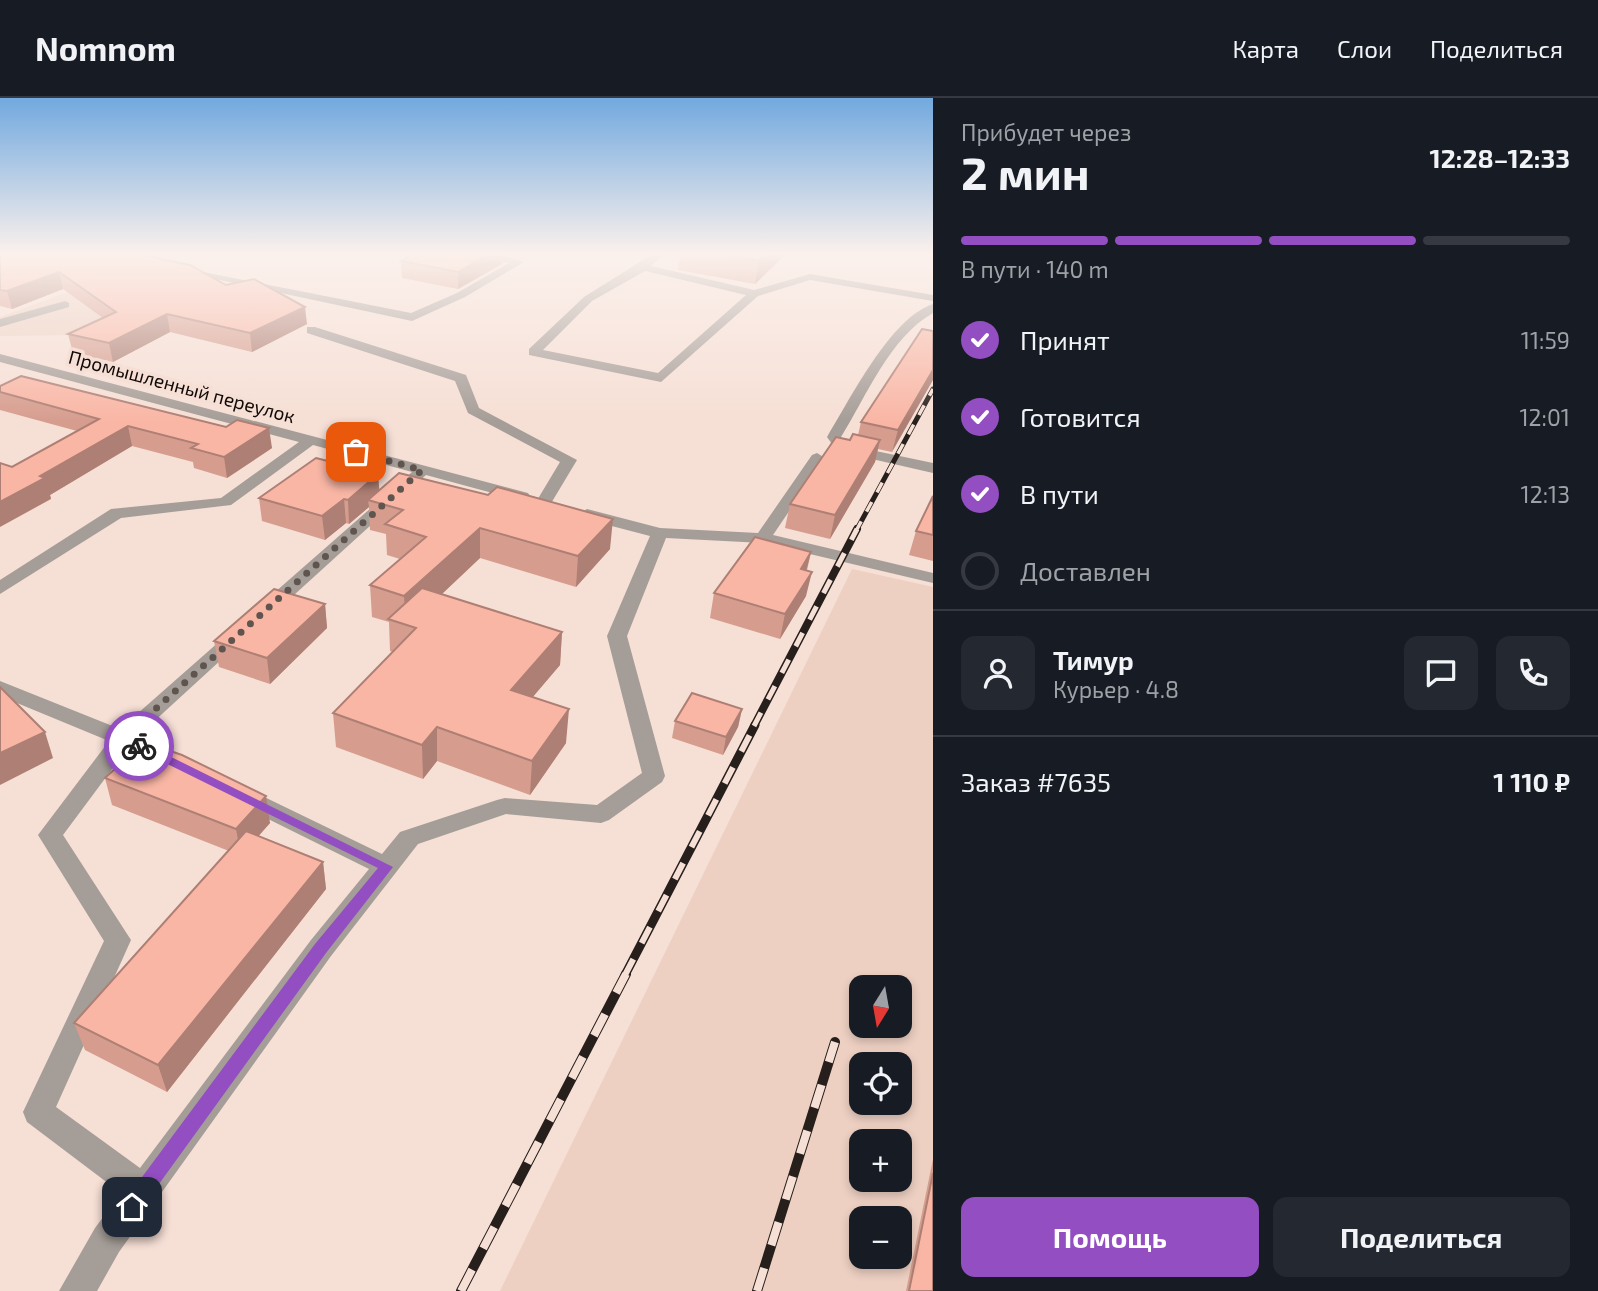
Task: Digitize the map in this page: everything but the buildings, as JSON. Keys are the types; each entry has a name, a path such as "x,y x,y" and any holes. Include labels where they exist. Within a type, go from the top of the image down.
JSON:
{"street":[{"path":"0,323 45,311"},
{"path":"384,311 412,317 426,311"},
{"path":"576,311 534,352 661,378 736,311"},
{"path":"923,311 896,341 834,437 835,442 842,448 933,468"},
{"path":"311,330 461,377 473,410 569,460 557,505"},
{"name":"Промышленный переулок","path":"0,358 660,533 763,538 933,578"},
{"path":"0,588 117,513 225,502 311,440"},
{"path":"763,538 817,458"},
{"path":"144,1190 38,1112 118,940 50,835 123,738 422,470"},
{"path":"77,1291 107,1240 321,948 409,838 505,806 601,814 654,776 617,636 660,533"},
{"path":"0,688 123,738 186,769"},
{"path":"223,787 387,867"}],"shaded area":[{"path":"17,311 165,311 74,335 0,336 0,317"},
{"path":"852,569 933,587 933,1291 500,1291"}],"railway":[{"path":"856,531 933,389"},
{"path":"754,726 857,529"},
{"path":"625,975 755,725"},
{"path":"461,1291 626,974"},
{"path":"757,1291 835,1042"}],"way so far":[{"path":"139,746 123,738 422,470 356,452"}],"route":[{"path":"132,1207 321,948 387,867 139,746"}]}
